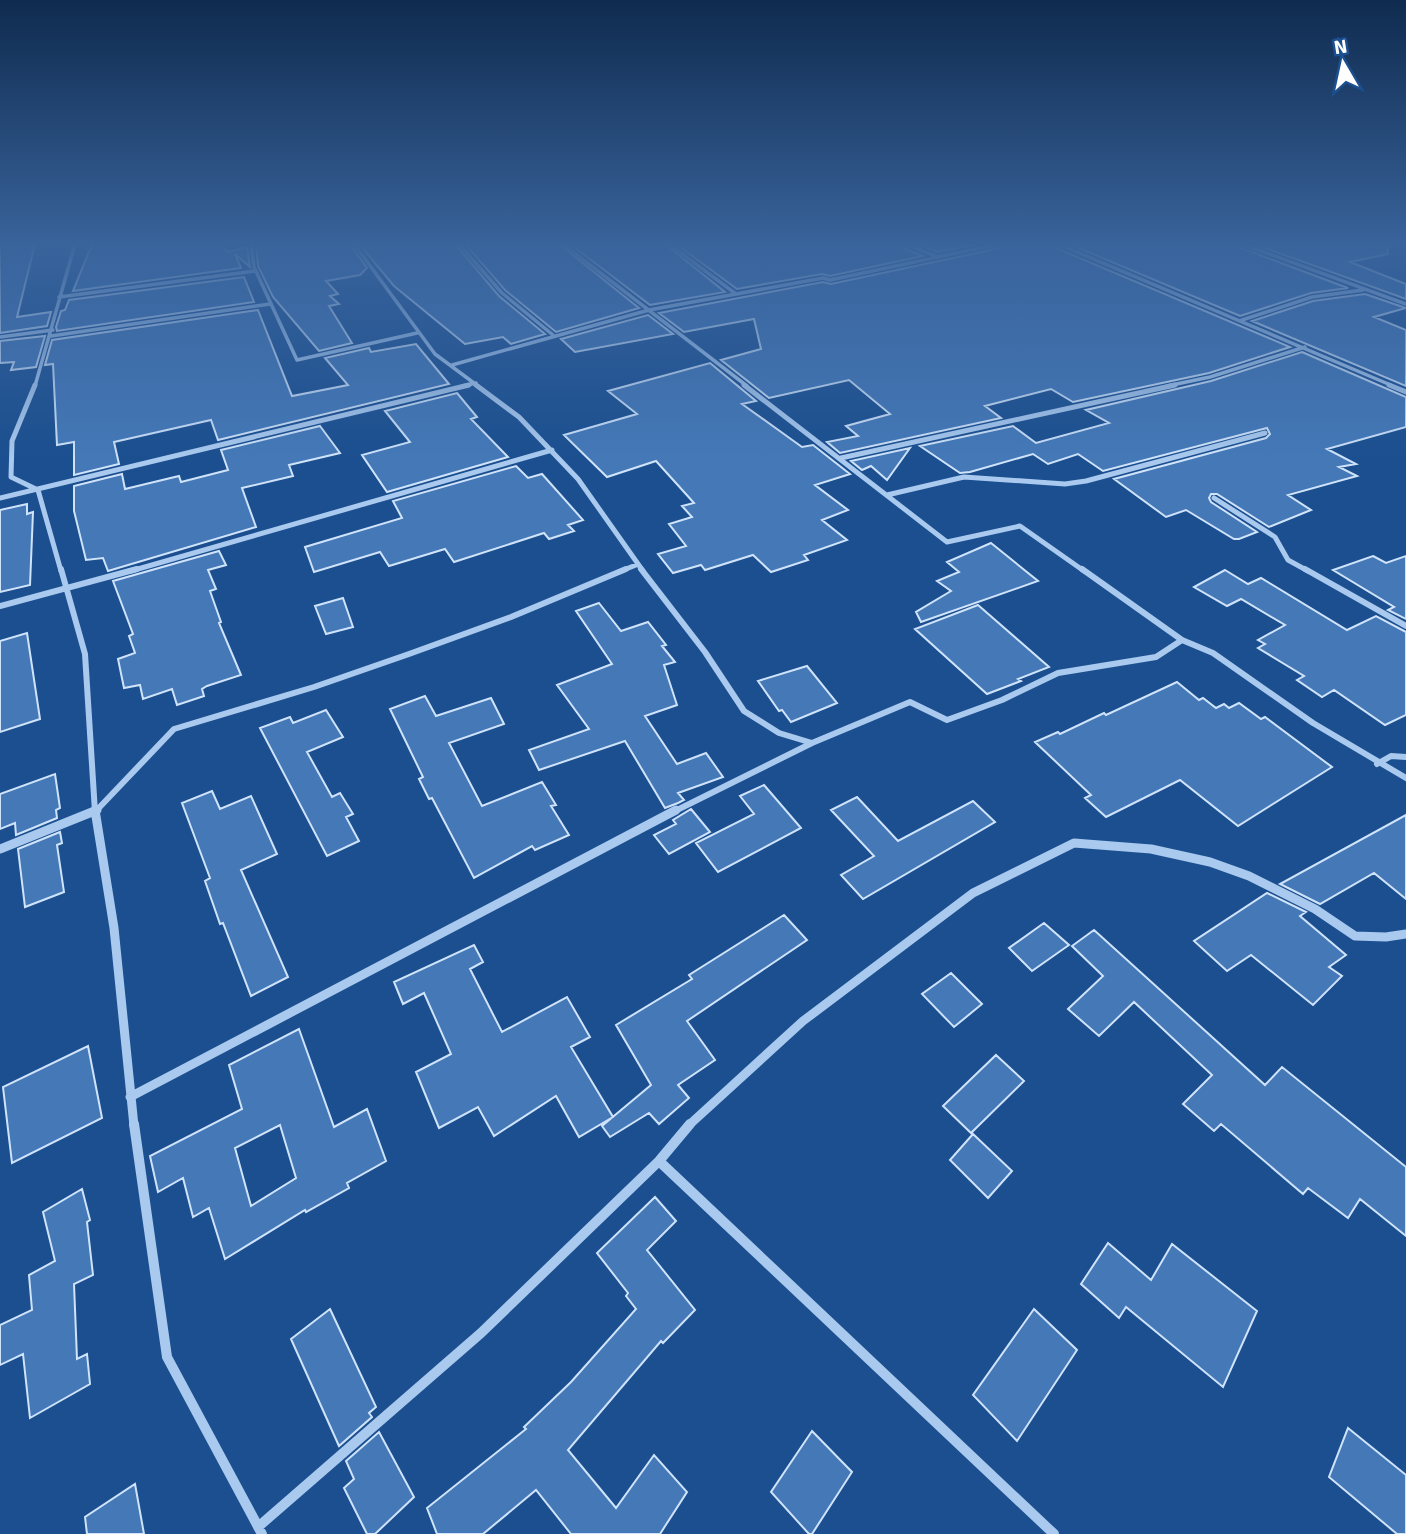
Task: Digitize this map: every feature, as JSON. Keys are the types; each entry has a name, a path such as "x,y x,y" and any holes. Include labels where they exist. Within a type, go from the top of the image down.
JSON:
{"street":[{"path":"55,316 37,381 12,441 11,477 38,490 85,654 95,812 114,928 130,1097 167,1357 260,1531 481,1333 659,1161 692,1121 803,1021 973,893 1074,843 1151,849 1210,862 1249,876 1315,909 1355,936 1386,937 1406,934"},
{"path":"0,337 200,316"},
{"path":"276,316 297,360 417,333"},
{"path":"405,316 435,354 519,417 578,479 636,565 705,652 744,711 779,733 812,744"},
{"path":"529,316 553,335"},
{"path":"452,365 628,316"},
{"path":"656,316 947,542 1020,526 1182,640 1197,643 1377,764 1406,778"},
{"path":"1231,316 1406,392"},
{"path":"1242,320 1255,316"},
{"path":"841,458 1210,377 1305,347"},
{"path":"0,498 475,383"},
{"path":"887,495 964,477 1065,484 1086,481 1265,433"},
{"path":"0,607 228,545 552,450"},
{"path":"1214,498 1275,537 1287,560 1406,626"},
{"path":"0,849 95,812 174,729 314,687 409,654 511,617 636,565"},
{"path":"130,1097 667,814 812,744 910,702 947,720 1002,700 1058,673 1156,657 1182,640"},
{"path":"1377,764 1391,756 1406,757"},
{"path":"659,1161 1054,1534"}],"building":[{"path":"0,316 50,316 47,326 0,333"},
{"path":"60,316 162,316 57,331"},
{"path":"220,316 260,316 292,396 348,385 325,358 369,348 371,352 416,344 449,384 218,440 211,420 114,442 119,464 74,475 74,442 57,445 53,364 45,365 52,340"},
{"path":"289,316 335,316 352,343 319,351"},
{"path":"430,316 523,316 545,334 511,344 503,337 465,344"},
{"path":"536,316 613,316 556,332"},
{"path":"646,316 673,334 575,352 561,339"},
{"path":"662,316 1216,316 1290,347 1209,373 1073,402 1051,389 985,406 1001,418 840,453 827,442 858,436 846,426 890,414 849,380 769,398 721,360 761,349 754,319 684,332"},
{"path":"1269,316 1379,316 1374,317 1406,330 1406,386 1252,321"},
{"path":"45,336 36,367 11,370 14,362 0,363 0,341"},
{"path":"1302,352 1406,397 1406,427 1327,449 1356,464 1339,467 1357,476 1288,495 1311,510 1269,527 1217,494 1211,494 1211,502 1257,532 1239,539 1234,539 1186,510 1166,517 1114,479 1266,438 1270,434 1267,428 1103,471 1078,454 1048,464 1033,454 960,473 920,446 1013,426 1036,443 1109,423 1086,410 1211,381"},
{"path":"710,363 756,401 742,404 802,447 813,445 850,474 815,485 848,510 822,520 847,540 804,555 808,560 771,572 753,555 705,570 701,565 673,573 658,554 686,546 669,524 692,517 682,506 694,503 656,461 607,477 564,435 637,414 608,391"},
{"path":"457,393 477,417 471,419 508,457 387,492 362,455 410,442 385,411"},
{"path":"320,426 340,453 289,465 293,476 242,488 256,527 108,571 103,558 86,560 74,511 74,486 122,474 125,489 179,476 181,482 228,470 221,450"},
{"path":"910,448 887,480 871,466 862,470 851,461"},
{"path":"516,466 528,478 542,474 583,520 568,525 574,531 549,539 544,533 454,562 445,549 389,566 380,552 314,572 305,547 402,518 393,501"},
{"path":"27,504 27,514 33,512 30,585 0,592 0,510"},
{"path":"991,543 1038,581 921,622 916,612 951,591 937,581 959,572 947,562"},
{"path":"219,551 226,565 208,570 216,589 210,591 221,622 219,623 241,675 207,686 202,689 204,696 177,705 172,689 143,699 140,685 124,688 118,659 135,653 129,636 133,634 113,581"},
{"path":"1373,556 1386,563 1406,556 1406,619 1388,610 1394,607 1333,570"},
{"path":"1225,570 1248,584 1261,578 1347,630 1376,616 1406,632 1406,715 1385,725 1334,690 1322,697 1297,680 1304,676 1258,648 1265,644 1258,640 1285,625 1241,599 1227,606 1194,587"},
{"path":"343,598 353,627 326,634 315,606"},
{"path":"599,603 621,631 648,622 666,645 662,646 675,662 664,665 677,705 645,716 677,764 706,753 723,777 678,793 684,800 665,808 625,741 539,770 529,750 589,729 557,685 612,664 576,611"},
{"path":"978,605 1049,667 987,694 915,629"},
{"path":"27,633 40,719 0,732 0,641"},
{"path":"807,666 837,703 791,722 782,710 779,711 758,681"},
{"path":"1177,682 1199,700 1203,698 1216,708 1224,704 1229,708 1239,703 1261,719 1265,717 1332,767 1238,826 1180,780 1106,817 1085,798 1091,795 1035,742 1058,732 1060,734 1104,713 1106,715"},
{"path":"425,696 436,716 491,698 504,724 449,743 482,806 542,782 556,805 551,806 569,835 535,850 532,846 474,878 432,798 429,799 419,779 423,777 390,709"},
{"path":"326,710 343,737 307,752 332,797 340,793 353,814 346,817 359,841 327,856 260,728 290,717 293,723"},
{"path":"55,774 60,808 56,810 57,818 16,835 15,823 0,829 0,794"},
{"path":"764,785 801,828 718,872 696,843 754,814 740,796"},
{"path":"212,791 220,809 251,796 277,854 241,870 288,977 251,996 223,923 220,924 205,881 210,878 182,803"},
{"path":"857,797 898,841 973,801 995,822 863,899 841,875 874,856 831,810"},
{"path":"691,809 710,832 669,854 654,835 676,824 673,820"},
{"path":"1406,815 1406,899 1374,873 1320,904 1280,884"},
{"path":"60,832 62,843 57,845 64,892 25,907 18,849"},
{"path":"1267,893 1306,912 1300,916 1346,955 1329,967 1342,976 1313,1005 1251,955 1227,971 1194,941"},
{"path":"784,915 807,940 687,1021 715,1060 678,1085 689,1098 659,1124 649,1113 610,1137 602,1126 651,1085 616,1025 692,979 689,975"},
{"path":"1044,923 1069,945 1032,971 1009,948"},
{"path":"1094,930 1265,1085 1282,1067 1406,1167 1406,1236 1360,1199 1348,1218 1308,1188 1303,1194 1221,1124 1214,1131 1183,1104 1212,1075 1134,1002 1099,1036 1068,1009 1103,976 1072,946"},
{"path":"474,945 483,962 470,969 502,1032 567,997 590,1037 571,1047 613,1117 579,1137 556,1096 494,1136 478,1107 439,1128 416,1072 451,1054 424,993 403,1004 394,982"},
{"path":"951,973 982,1004 954,1027 922,994"},
{"path":"299,1029 334,1127 367,1109 386,1161 347,1183 349,1188 306,1212 305,1210 225,1259 209,1208 193,1217 183,1178 158,1192 150,1156 242,1109 229,1065","holes":["280,1125 296,1178 251,1206 235,1148"]},
{"path":"88,1046 102,1118 12,1163 3,1087"},
{"path":"996,1055 1024,1081 971,1133 943,1106"},
{"path":"973,1134 1012,1171 988,1198 950,1160"},
{"path":"82,1189 90,1220 87,1222 93,1275 74,1284 77,1359 87,1354 90,1384 30,1418 23,1354 0,1365 0,1325 32,1310 29,1275 55,1261 43,1212"},
{"path":"655,1197 676,1221 647,1250 695,1310 663,1343 661,1341 568,1450 616,1508 654,1455 687,1492 660,1534 571,1534 536,1490 483,1534 437,1534 427,1508 526,1429 524,1427 571,1382 636,1309 626,1296 628,1293 597,1253"},
{"path":"1108,1243 1151,1280 1172,1244 1257,1311 1223,1387 1126,1307 1119,1318 1081,1284"},
{"path":"330,1309 376,1407 369,1413 372,1417 339,1446 291,1339"},
{"path":"1034,1309 1077,1350 1017,1441 973,1395"},
{"path":"1348,1428 1406,1475 1406,1534 1397,1534 1329,1477"},
{"path":"812,1431 852,1472 812,1534 809,1534 771,1492"},
{"path":"379,1432 414,1497 375,1534 367,1534 344,1488 354,1479 346,1461"},
{"path":"135,1484 144,1534 87,1534 85,1517"}]}
